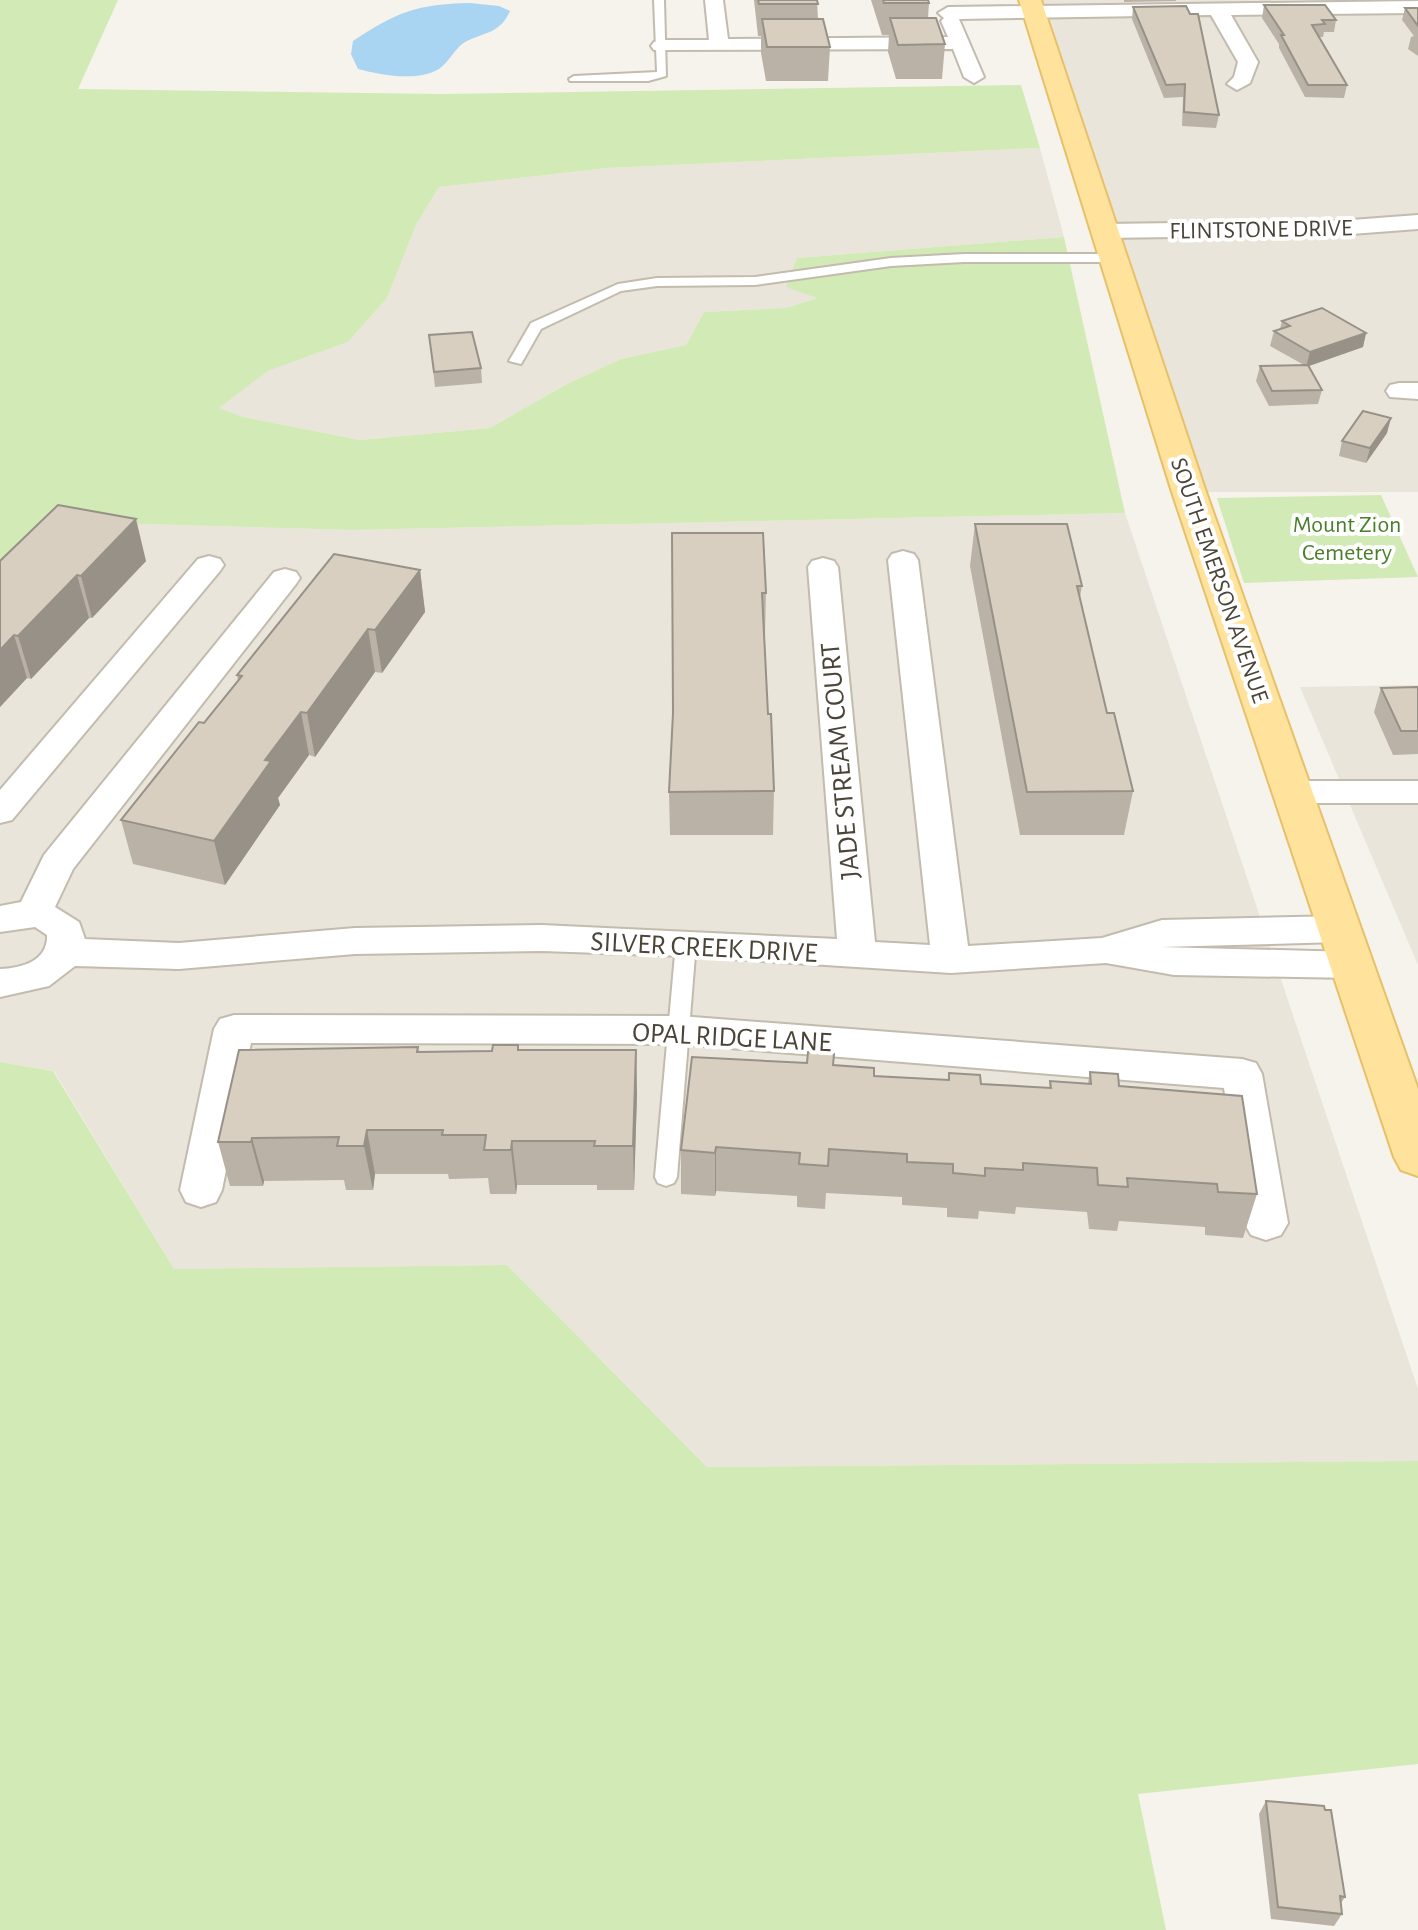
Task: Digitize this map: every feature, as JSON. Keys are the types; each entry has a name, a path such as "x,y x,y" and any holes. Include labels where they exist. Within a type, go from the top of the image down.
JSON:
{"main road":[{"name":"SOUTH EMERSON AVENUE","path":"1031,6 1418,1157"}],"street":[{"path":"714,0 719,45"},
{"path":"974,77 946,6 1218,10 1418,7"},
{"path":"1218,10 1248,62 1243,79 1237,84"},
{"path":"661,46 960,43"},
{"name":"FLINTSTONE DRIVE","path":"1109,244 1418,222"},
{"path":"903,560 951,960"},
{"path":"0,812 209,565"},
{"name":"JADE STREAM COURT","path":"823,567 857,954"},
{"path":"16,917 285,578"},
{"path":"1293,792 1418,792"},
{"path":"0,983 29,979 44,973 65,952 68,941 66,931 48,916 16,917"},
{"name":"SILVER CREEK DRIVE","path":"65,952 179,956 355,941 542,938 686,943 951,960 1103,951 1162,933 1340,929"},
{"path":"1103,951 1174,962 1352,965"},
{"name":"OPAL RIDGE LANE","path":"201,1190 234,1029 680,1030 1242,1074 1266,1223"}],"lane":[{"path":"574,79 648,78 662,74 659,0"},
{"path":"516,361 536,326 618,288 657,282 755,281 891,262 1109,244"},
{"path":"666,1177 686,943"}],"shaded area":[{"path":"1031,0 1418,0 1418,492 1189,492"},
{"path":"1040,148 1064,237 797,258 819,297 786,308 704,312 686,345 621,359 567,384 490,428 360,440 243,417 218,408 268,371 348,342 387,298 416,225 439,187 607,168"},
{"path":"1125,513 1418,1389 1418,1461 707,1467 507,1265 174,1269 54,1071 0,1062 0,582 73,522 353,530"},
{"path":"1418,685 1418,965 1300,687"}],"green space":[{"path":"0,0 118,0 78,89 441,94 1021,85 1040,148 607,168 439,187 416,225 387,298 348,342 268,371 219,408 243,417 360,440 490,428 567,384 621,359 686,345 704,312 786,308 817,298 786,287 797,258 1064,237 1125,513 353,530 73,522 0,582"},
{"name":"Mount Zion Cemetery","path":"1381,495 1418,577 1244,583 1217,498"},
{"path":"0,1062 53,1071 174,1269 507,1265 707,1467 1418,1461 1418,1764 1138,1794 1166,1930 0,1930"}],"water":[{"path":"470,3 499,6 510,11 496,28 465,42 439,69 410,76 358,69 351,54 353,41 368,31 395,16 421,8"}],"building":[{"path":"758,0 817,0 818,4 759,4"},
{"path":"883,0 928,0 929,3 884,3"},
{"path":"1264,5 1325,5 1336,20 1322,20 1325,24 1312,25 1347,85 1308,85 1281,35 1284,35"},
{"path":"1186,6 1190,14 1198,14 1219,115 1184,112 1185,84 1166,85 1133,7"},
{"path":"1405,8 1418,8 1418,26"},
{"path":"890,18 936,18 945,44 898,45"},
{"path":"762,19 823,19 830,47 767,47"},
{"path":"1322,308 1366,333 1310,352 1274,331 1290,326 1282,321"},
{"path":"472,332 481,368 434,372 429,335"},
{"path":"1308,365 1322,390 1272,391 1260,366"},
{"path":"1363,411 1391,418 1370,448 1342,441"},
{"path":"58,505 136,519 81,576 77,575 18,636 14,635 0,650 0,561"},
{"path":"975,524 1067,524 1082,586 1077,586 1107,713 1114,713 1133,791 1027,792"},
{"path":"672,533 763,533 766,593 762,593 774,791 669,792 673,713"},
{"path":"334,554 420,570 375,630 368,629 307,713 301,712 265,760 271,761 214,841 121,820 199,722 204,723 242,676 237,675"},
{"path":"1418,687 1418,731 1401,731 1381,688"},
{"path":"493,1045 518,1045 518,1050 636,1050 633,1146 594,1146 595,1141 512,1141 511,1150 484,1150 486,1135 442,1135 443,1130 367,1130 364,1146 337,1146 339,1137 252,1138 251,1142 218,1142 239,1050 418,1047 417,1052 492,1051"},
{"path":"808,1052 834,1054 833,1065 874,1068 874,1076 949,1080 949,1073 980,1075 981,1084 1051,1088 1050,1081 1091,1084 1090,1072 1118,1074 1119,1086 1242,1096 1257,1194 1218,1192 1217,1184 1127,1178 1128,1187 1098,1185 1097,1168 1023,1163 1023,1170 985,1168 985,1176 953,1173 953,1164 907,1162 907,1154 829,1149 828,1166 799,1164 800,1153 716,1147 715,1153 681,1150 692,1057 807,1063"},
{"path":"1266,1801 1324,1806 1325,1810 1331,1810 1345,1897 1340,1896 1342,1914 1278,1907"}]}
